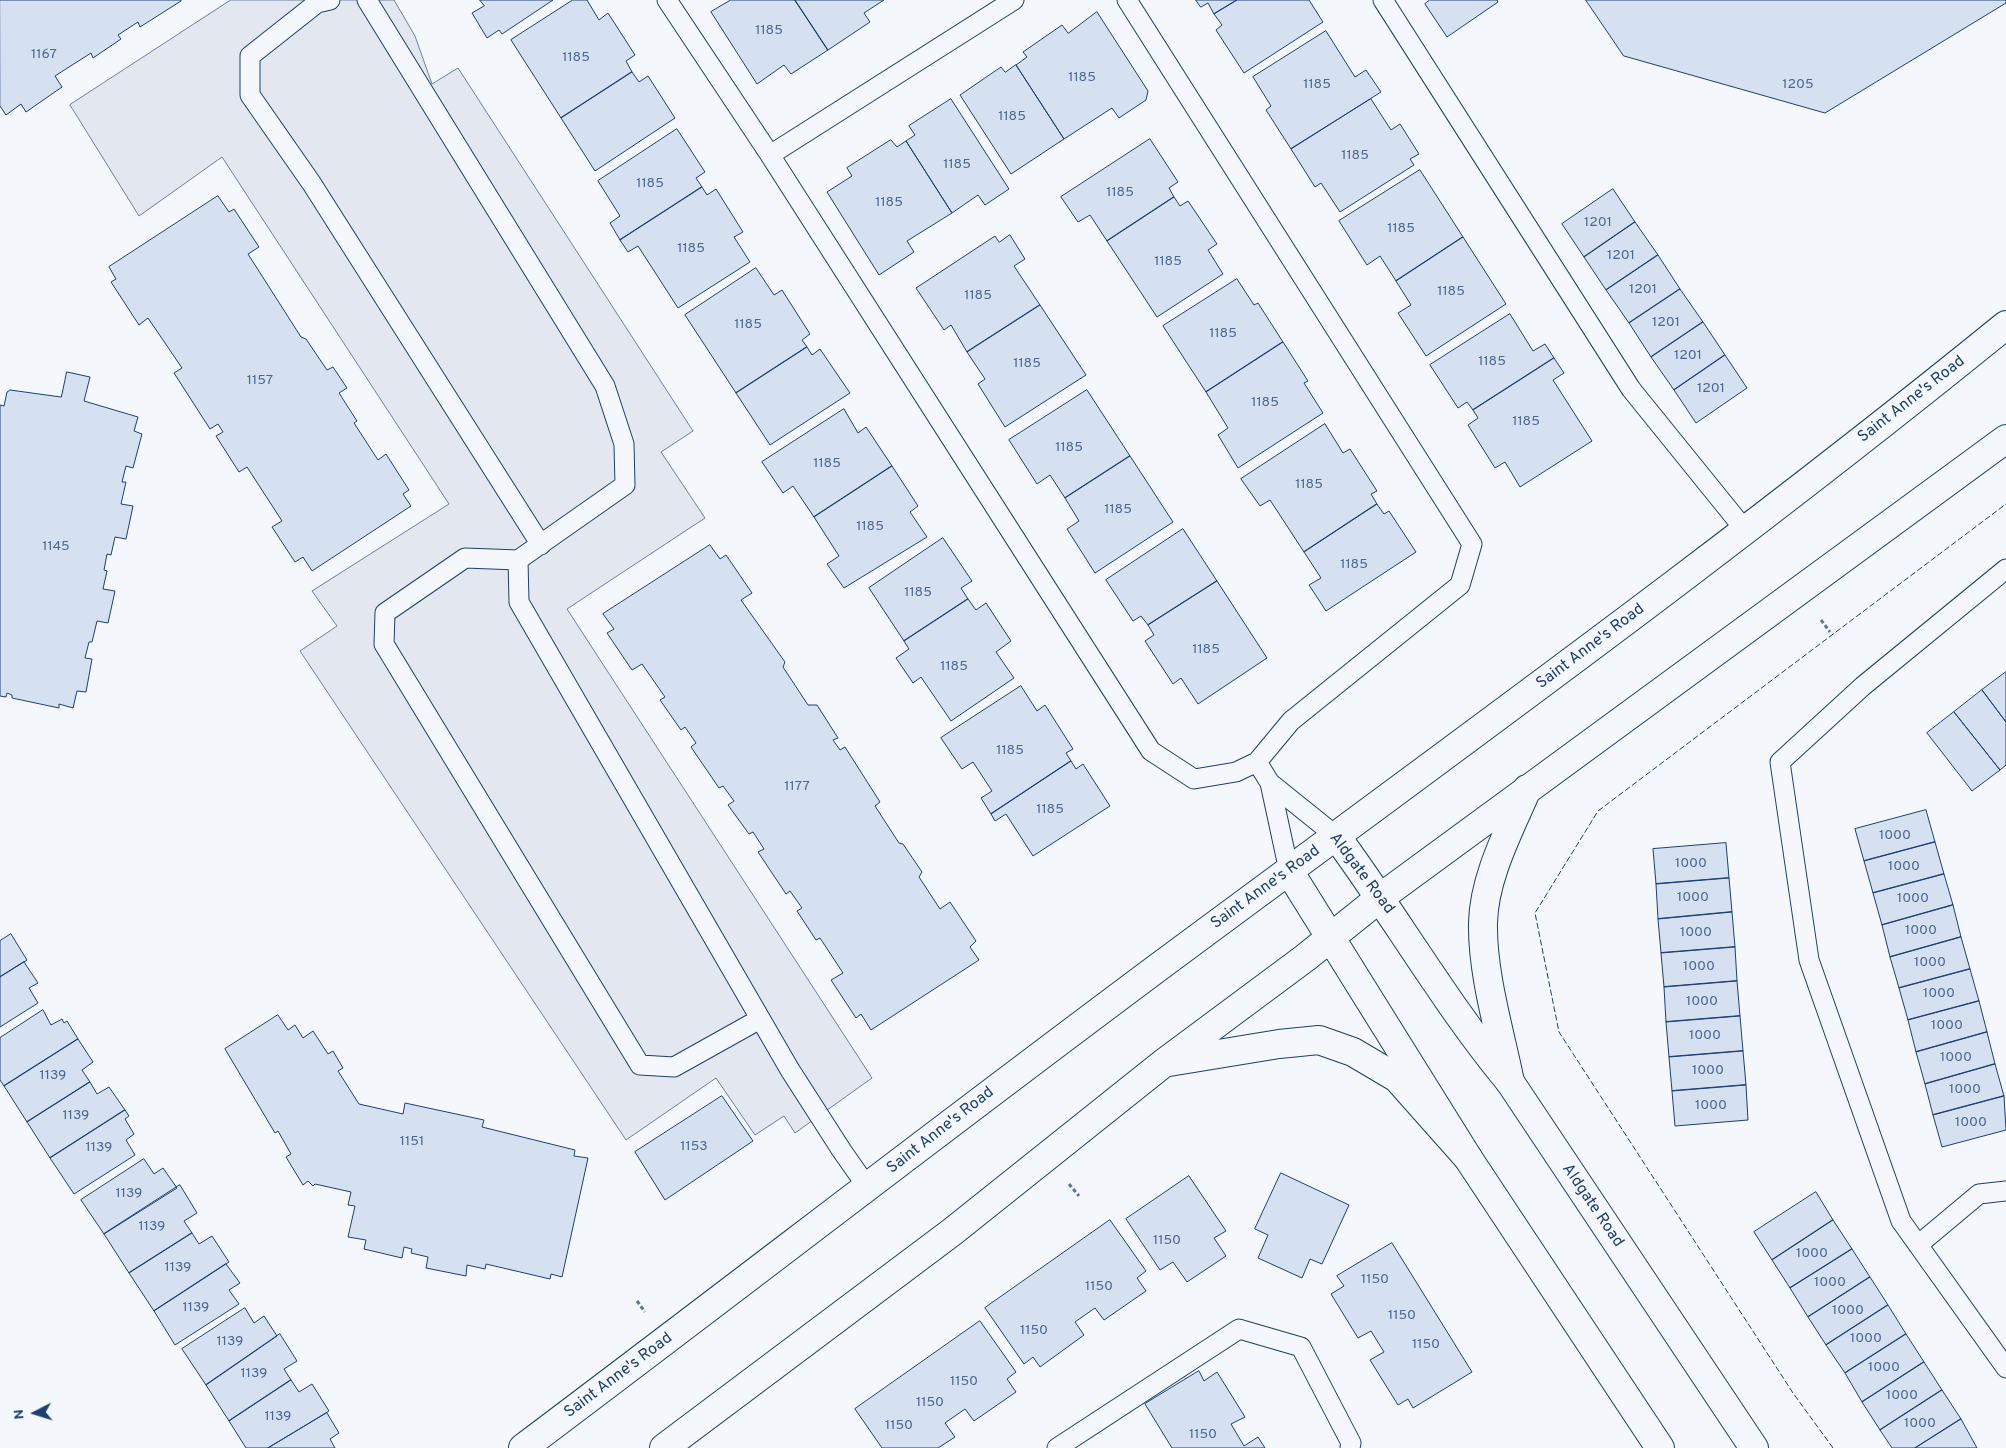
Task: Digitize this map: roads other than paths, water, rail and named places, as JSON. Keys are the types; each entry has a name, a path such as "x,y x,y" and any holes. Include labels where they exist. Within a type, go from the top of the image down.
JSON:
{"main road":[{"name":"Saint Anne's Road","path":"523,1448 868,1188 1001,1084 1745,530 2006,325"},
{"path":"664,1448 952,1232 1165,1062 1330,938 1381,897 2006,438"},
{"path":"1510,1082 1486,961 1483,923 1489,888 1526,789"},
{"name":"Aldgate Road","path":"1336,836 1381,897 1474,1039 1510,1082 1754,1448"},
{"path":"1289,871 1468,1158 1660,1448"},
{"path":"1165,1062 1279,1044 1319,1040 1353,1052 1397,1078 1468,1158"}],"lane":[{"path":"330,0 317,3 250,56 250,95 312,184 541,545"},
{"path":"367,0 605,386 624,444 625,486 518,560 465,558 385,613 384,644 640,1065 674,1067 760,1019"},
{"path":"667,0 770,155 1151,751 1194,779 1236,772 1257,762 1291,721 1460,585 1472,544 1127,0"},
{"path":"770,155 1014,0"},
{"path":"1382,0 1631,390 1745,530"},
{"path":"518,560 519,602 760,1019 842,1151 868,1188"},
{"path":"2006,569 1863,686 1780,762 1809,960 1901,1221 2006,1368"},
{"path":"1257,762 1270,783 1289,871"},
{"name":"Aldgate Road","path":"1270,783 1336,836"},
{"path":"1918,1244 1979,1194 2006,1191"},
{"path":"1057,1448 1239,1329 1301,1347 1351,1443 1350,1448"}]}
